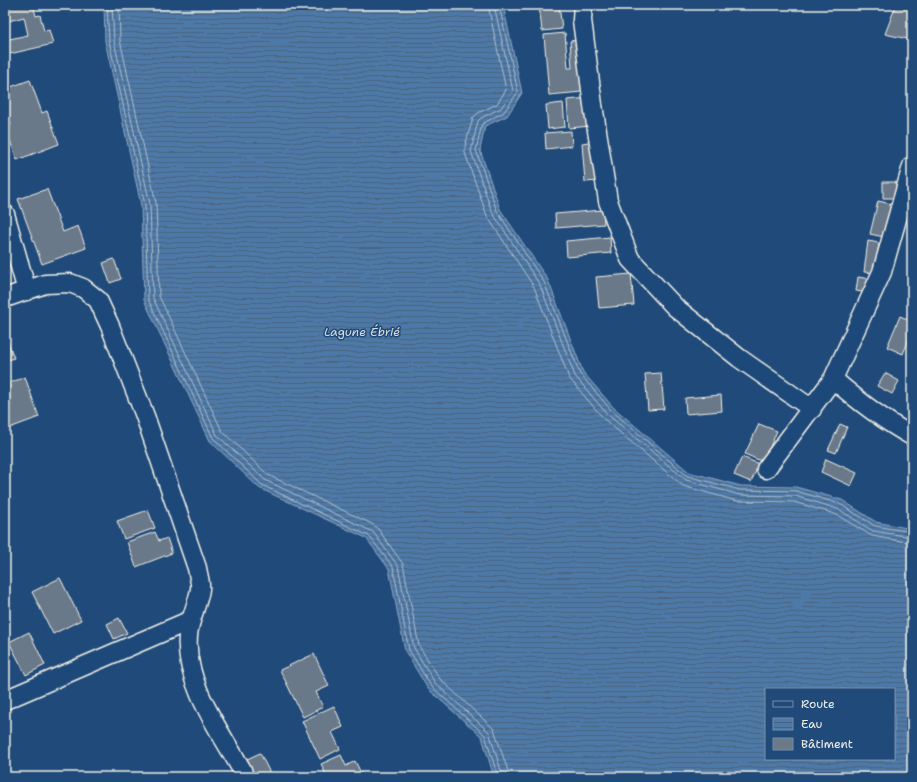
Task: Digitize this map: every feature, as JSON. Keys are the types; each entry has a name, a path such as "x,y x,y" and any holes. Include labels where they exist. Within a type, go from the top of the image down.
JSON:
{"street":[{"path":"582,5 582,20 593,105 608,201 630,259 675,307 739,358 812,409"},
{"path":"766,470 833,379 882,272 912,166"},
{"path":"5,214 27,290"},
{"path":"5,298 45,284 70,282 83,288 98,300 110,326 145,416 197,568 200,589 188,636 188,653 195,683 208,711 242,770 244,777"},
{"path":"833,379 858,402 891,425 912,436"},
{"path":"5,700 191,620"}],"water":[{"name":"Lagune Ébrié","path":"104,5 503,5 522,93 507,116 485,126 480,150 500,209 548,280 583,372 613,407 689,472 741,486 796,487 842,500 876,522 912,529 912,777 494,777 482,737 428,689 405,651 389,569 366,538 259,488 210,441 144,300 141,205 105,41"}],"building":[{"path":"5,5 33,5 36,16 40,15 44,31 49,30 53,44 5,55 5,40 28,35 24,17 5,22"},
{"path":"539,5 559,5 562,29 542,31"},
{"path":"896,5 904,5 912,10 912,40 885,34"},
{"path":"565,33 568,68 572,68 570,41 578,40 582,92 549,95 544,35"},
{"path":"30,80 42,113 47,111 59,144 17,160 5,127 11,125 5,108 5,89"},
{"path":"589,98 591,126 569,128 567,100"},
{"path":"563,103 565,127 548,129 546,105"},
{"path":"571,131 572,146 546,149 545,133"},
{"path":"595,141 598,181 585,182 582,143"},
{"path":"883,182 896,182 895,198 883,198"},
{"path":"47,189 63,232 78,226 86,248 42,264 18,199"},
{"path":"878,201 892,204 884,237 870,234"},
{"path":"603,210 604,224 556,228 555,214"},
{"path":"610,237 611,253 567,257 566,241"},
{"path":"868,241 879,243 875,273 864,272"},
{"path":"114,259 121,279 110,283 103,263"},
{"path":"631,274 634,305 599,308 596,277"},
{"path":"858,277 870,279 868,293 856,291"},
{"path":"910,277 912,278 912,295 906,294"},
{"path":"900,316 912,321 912,332 903,354 887,347"},
{"path":"5,334 14,358 5,361"},
{"path":"661,373 664,409 648,410 645,374"},
{"path":"885,373 899,381 892,394 877,386"},
{"path":"25,377 39,417 7,429 5,423 5,385"},
{"path":"721,395 722,411 686,414 685,398"},
{"path":"759,424 777,431 763,462 745,454"},
{"path":"840,424 847,427 836,453 828,450"},
{"path":"742,457 759,464 751,482 734,475"},
{"path":"826,459 857,473 851,486 821,472"},
{"path":"148,510 155,528 124,539 117,521"},
{"path":"155,532 159,541 167,538 172,553 136,567 127,542"},
{"path":"60,578 81,620 53,634 32,592"},
{"path":"119,618 127,633 114,639 107,624"},
{"path":"29,632 45,665 26,675 9,642"},
{"path":"314,654 329,686 316,692 323,707 303,717 280,670"},
{"path":"334,706 343,727 332,732 340,749 320,759 302,721"},
{"path":"260,753 272,777 253,777 245,760"},
{"path":"341,755 346,766 355,761 363,777 327,777 321,764"}]}
